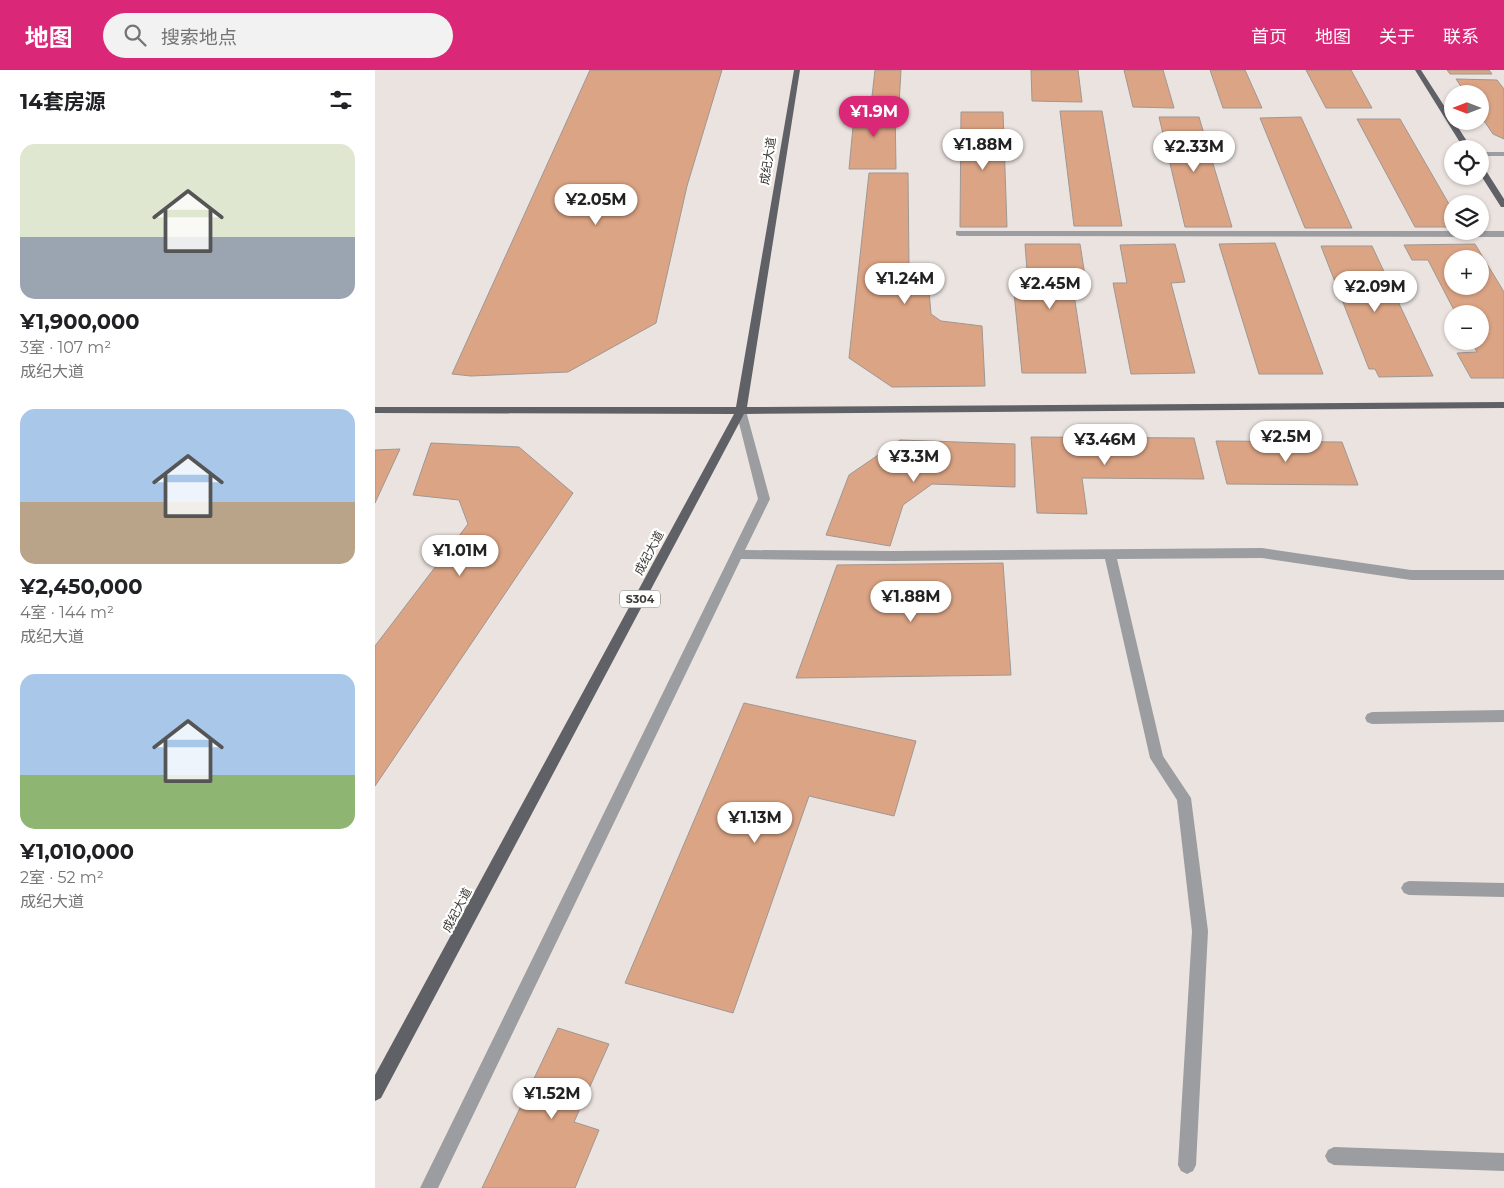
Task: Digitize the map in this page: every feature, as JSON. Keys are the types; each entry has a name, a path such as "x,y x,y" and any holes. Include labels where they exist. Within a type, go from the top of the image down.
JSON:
{"main road":[{"name":"成纪大道","path":"375,1092 741,411 797,70"},
{"path":"1418,70 1462,140"},
{"path":"1489,182 1504,205"},
{"path":"375,410 741,411 1504,405"}],"street":[{"path":"1489,154 1504,154"},
{"path":"959,233 1504,234"},
{"path":"429,1188 764,499 741,411"},
{"path":"738,554 1262,553 1411,574 1504,575"},
{"path":"1110,554 1157,758 1184,798 1200,931 1187,1165"},
{"path":"1372,718 1504,716"},
{"path":"1409,888 1504,890"},
{"path":"1334,1156 1504,1162"}],"building":[{"path":"590,70 722,70 687,186 656,323 568,372 471,376 452,374"},
{"path":"875,70 901,70 899,105 871,105"},
{"path":"1031,70 1078,70 1082,102 1032,101"},
{"path":"1124,70 1163,70 1174,108 1133,107"},
{"path":"1210,70 1245,70 1262,108 1223,108"},
{"path":"1306,70 1351,70 1372,108 1326,108"},
{"path":"1447,70 1489,70 1492,74 1450,74"},
{"path":"1456,79 1497,80 1504,89 1504,139 1493,134 1489,128 1489,85 1460,85"},
{"path":"855,106 895,106 896,169 849,169"},
{"path":"1060,111 1102,111 1122,226 1074,226"},
{"path":"961,112 1003,112 1007,227 960,227"},
{"path":"1159,117 1199,117 1232,227 1185,227"},
{"path":"1301,117 1352,228 1305,228 1260,118"},
{"path":"1357,119 1400,119 1444,195 1444,227 1415,227"},
{"path":"869,173 908,173 909,267 927,268 931,314 941,321 982,326 985,386 892,387 849,358"},
{"path":"1275,243 1323,374 1259,374 1219,244"},
{"path":"1025,244 1080,244 1086,282 1072,282 1086,373 1022,373 1013,283 1028,283"},
{"path":"1175,244 1185,282 1171,283 1195,373 1131,374 1113,283 1127,283 1120,245"},
{"path":"1475,244 1479,250 1444,250 1444,291 1428,260 1412,260 1404,245"},
{"path":"1321,246 1372,246 1433,376 1379,377 1375,369 1369,369"},
{"path":"1489,267 1504,292 1504,378 1471,378 1457,353 1489,350 1489,305 1451,305 1446,295 1489,295"},
{"path":"1031,437 1194,438 1204,479 1082,478 1087,514 1037,513"},
{"path":"900,440 1015,444 1015,487 932,484 903,505 890,546 826,535 849,475"},
{"path":"1216,441 1342,442 1358,485 1227,484"},
{"path":"431,443 519,447 573,493 375,786 375,646 468,524 459,500 413,495"},
{"path":"400,449 375,503 375,450"},
{"path":"1003,563 1011,675 796,678 837,565"},
{"path":"744,703 916,741 894,816 809,796 733,1013 625,983"},
{"path":"558,1028 609,1044 574,1122 599,1130 575,1188 482,1188"}]}
